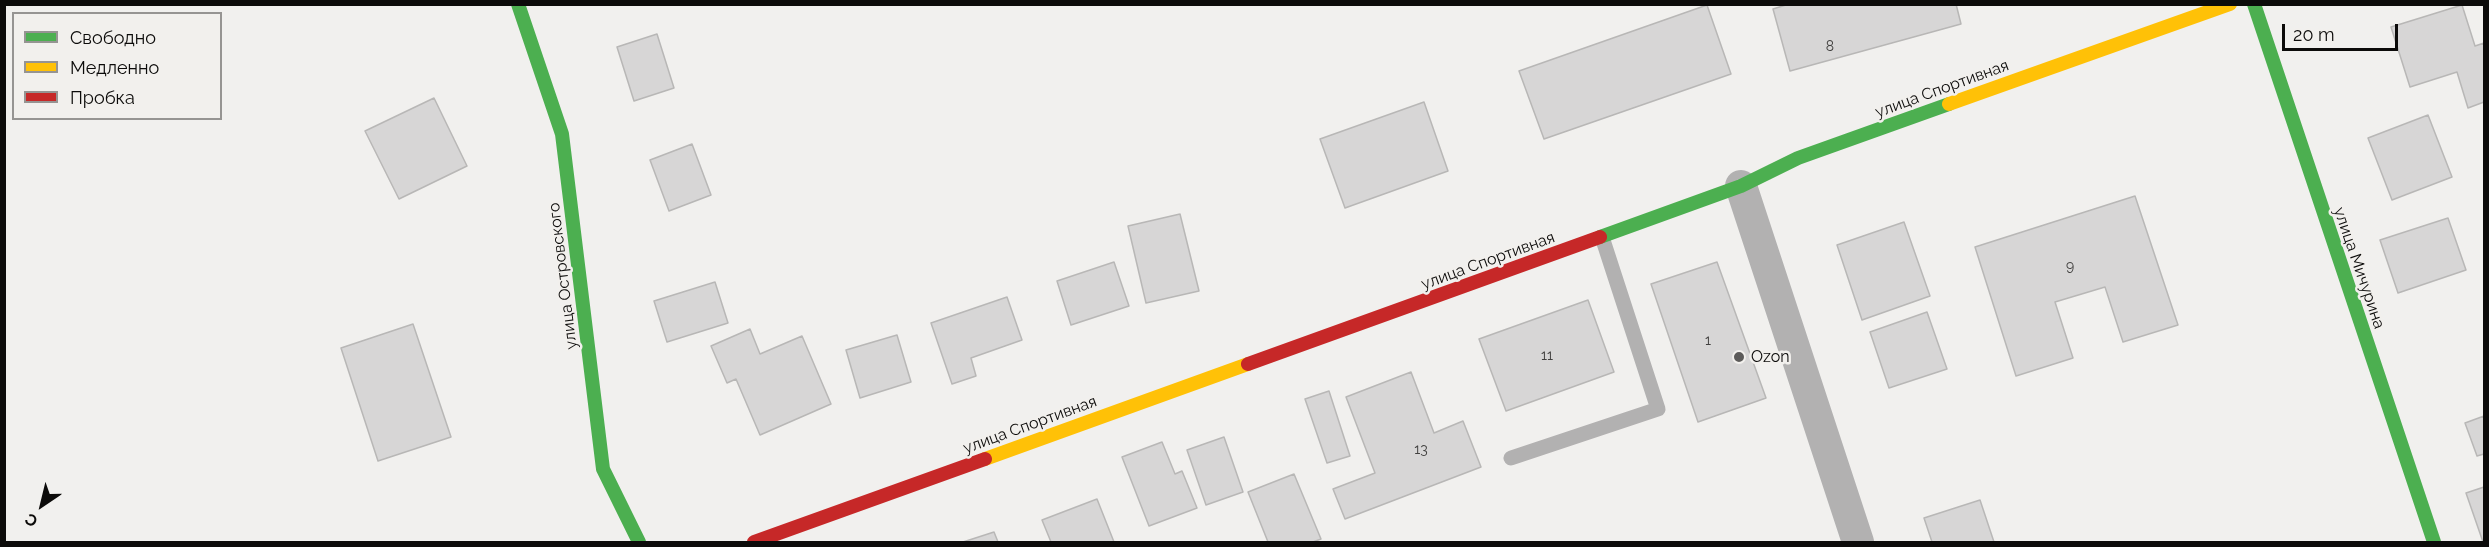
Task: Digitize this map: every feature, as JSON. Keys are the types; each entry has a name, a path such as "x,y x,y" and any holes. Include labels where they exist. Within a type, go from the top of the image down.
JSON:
{"street":[{"name":"улица Островского","path":"518,4 562,134 603,469 639,543"},
{"name":"улица Спортивная","path":"754,543 1602,237 1740,186 1798,158 2230,4"},
{"name":"улица Мичурина","path":"2254,4 2434,543"},
{"path":"1740,186 1858,543"}],"lane":[{"path":"1511,458 1658,409 1602,237"}],"building":[{"path":"1789,4 1956,4 1961,24 1790,71 1773,9"},
{"path":"1707,5 1731,74 1544,139 1519,71"},
{"path":"2462,5 2475,46 2484,43 2484,102 2468,108 2457,72 2410,87 2391,27"},
{"path":"657,34 674,88 634,101 617,47"},
{"path":"434,98 467,166 399,199 365,131"},
{"path":"1424,102 1448,171 1345,208 1320,139"},
{"path":"2428,115 2452,177 2392,200 2368,138"},
{"path":"692,144 711,195 669,211 650,160"},
{"path":"2135,196 2178,325 2123,342 2105,287 2055,302 2073,358 2016,376 1975,247"},
{"path":"1180,214 1199,291 1146,303 1128,226"},
{"path":"2448,218 2466,270 2398,293 2380,240"},
{"path":"1904,222 1930,296 1862,320 1837,245"},
{"path":"1114,262 1129,306 1071,325 1057,281"},
{"path":"1717,262 1766,398 1698,422 1651,284"},
{"path":"715,282 728,323 667,342 654,301"},
{"path":"1007,297 1022,340 971,358 976,376 952,384 931,323"},
{"path":"1588,300 1614,372 1506,411 1479,339"},
{"path":"1927,312 1947,369 1889,388 1870,332"},
{"path":"413,324 451,437 378,461 341,348"},
{"path":"750,329 760,354 802,336 831,404 760,435 736,379 727,383 711,346"},
{"path":"897,335 911,382 860,398 846,350"},
{"path":"1411,372 1434,433 1463,421 1481,467 1345,519 1333,489 1375,473 1346,397"},
{"path":"1329,391 1350,456 1327,463 1305,399"},
{"path":"2484,416 2484,454 2477,456 2465,423"},
{"path":"1224,437 1243,492 1206,505 1187,450"},
{"path":"1162,442 1175,474 1182,471 1197,508 1149,526 1122,457"},
{"path":"1294,474 1321,539 1313,542 1268,542 1248,492"},
{"path":"2484,487 2484,542 2483,542 2466,493"},
{"path":"1097,499 1114,542 1051,542 1042,520"},
{"path":"1980,500 1994,542 1932,542 1924,518"},
{"path":"994,532 998,542 963,542"}],"traffic: fast":[{"path":"518,4 562,134 603,469 639,542"},
{"path":"2254,4 2434,542"},
{"path":"1600,237 1741,186 1798,158 1949,104"}],"traffic: slow":[{"path":"1949,104 2230,4"},
{"path":"985,459 1248,364"}],"traffic: jam":[{"path":"1248,364 1600,237"},
{"path":"754,542 985,459"}],"place":[{"name":"Ozon","path":"1739,357"}]}
